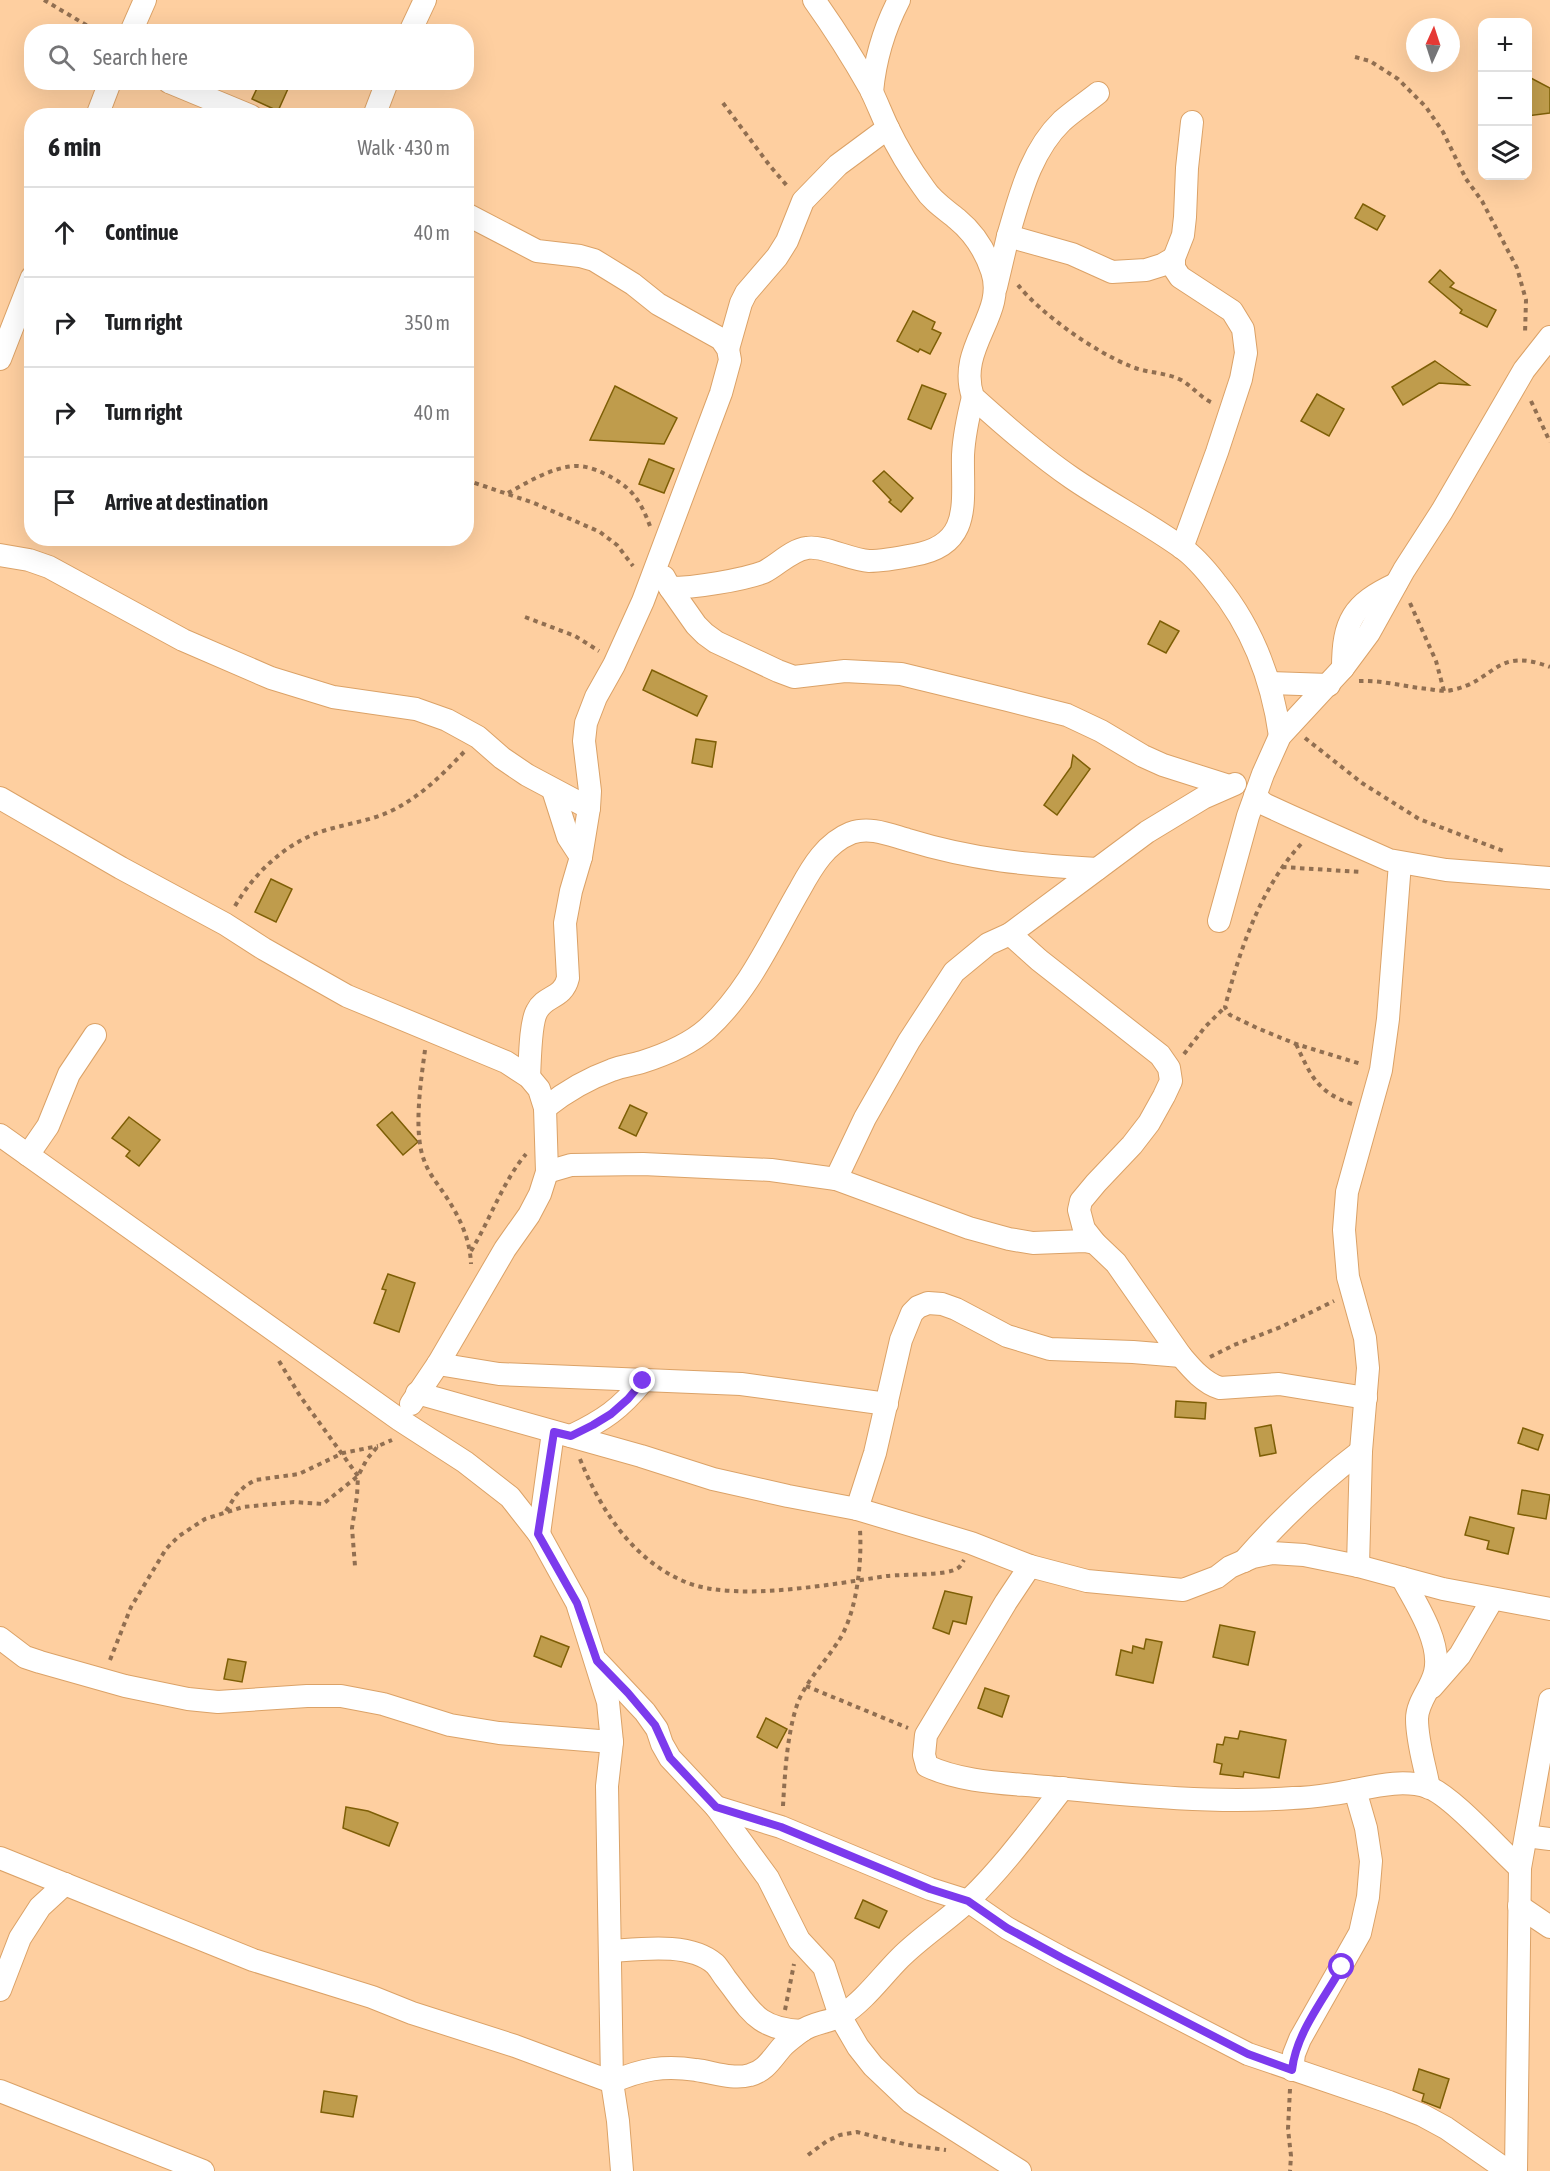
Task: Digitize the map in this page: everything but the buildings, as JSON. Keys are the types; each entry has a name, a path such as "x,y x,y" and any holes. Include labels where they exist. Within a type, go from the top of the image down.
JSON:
{"street":[{"path":"134,24 145,0"},
{"path":"414,24 425,0"},
{"path":"814,0 872,92 888,128 926,192 976,237 992,270 996,288"},
{"path":"872,92 879,50 889,20 899,0"},
{"path":"100,108 107,90"},
{"path":"188,90 232,108"},
{"path":"377,108 384,90"},
{"path":"658,574 752,576 781,562 797,550 809,547 867,561 926,553 947,544 958,526 963,504 965,430 973,397 969,369 972,352 993,303 1020,192 1039,149 1062,121 1098,93"},
{"path":"1182,548 1241,379 1246,352 1243,329 1232,310 1180,277 1174,268 1174,258 1183,235 1192,122"},
{"path":"529,1077 536,1012 544,1002 558,995 566,986 568,978 565,923 581,857 589,808 590,791 584,741 586,723 596,697 615,665 658,574 727,374 730,360 729,349 741,303 750,287 777,257 787,241 802,201 838,165 888,128"},
{"path":"474,218 537,251 594,260 633,284 658,304 721,339 729,349"},
{"path":"1008,236 1072,254 1112,272 1146,270 1174,258"},
{"path":"0,359 24,298"},
{"path":"1219,921 1255,796 1263,774 1285,731 1336,677 1369,633 1524,370 1550,337"},
{"path":"973,397 1030,448 1073,479 1182,548 1208,573 1234,605 1255,642 1285,731"},
{"path":"0,555 29,560 49,567 183,640 271,678 333,697 416,709 447,720 478,736 515,768 589,808"},
{"path":"658,574 696,625 716,642 794,677 845,671 901,674 1008,700 1067,715 1163,765 1229,786"},
{"path":"1270,683 1336,677"},
{"path":"836,1179 876,1099 909,1041 954,972 988,944 1010,934 1097,869 1182,810 1229,786 1263,774"},
{"path":"553,789 567,837 581,857"},
{"path":"1255,796 1264,804 1317,829 1395,861 1446,870 1550,878"},
{"path":"0,798 121,868 225,924 347,996 506,1062 529,1077 539,1089 545,1108 547,1137 547,1172 540,1194 438,1364 417,1393 409,1425"},
{"path":"545,1108 566,1091 612,1070 645,1061 685,1044 705,1031 721,1015 754,971 778,933 816,862 831,844 853,832 879,831 953,853 994,861 1097,869"},
{"path":"1358,1566 1361,1451 1368,1368 1365,1338 1352,1293 1344,1230 1347,1192 1381,1070 1388,1019 1395,861"},
{"path":"1010,934 1039,960 1160,1055 1169,1068 1171,1081 1149,1123 1081,1201 1079,1210 1080,1221 1084,1229 1116,1263 1186,1362 1213,1386 1220,1388 1279,1384 1366,1398"},
{"path":"28,1155 48,1126 69,1074 95,1035"},
{"path":"0,1135 270,1328 465,1462 510,1497 538,1534 577,1603 608,1702 612,1742 607,1786 612,2082 622,2171"},
{"path":"547,1172 571,1165 643,1164 771,1170 836,1179 950,1222 1009,1239 1033,1243 1085,1241 1095,1243"},
{"path":"857,1509 875,1453 908,1322 918,1307 928,1303 942,1304 1007,1336 1050,1349 1133,1352 1186,1362"},
{"path":"438,1364 499,1374 741,1384 886,1404"},
{"path":"562,1434 611,1414 643,1381"},
{"path":"417,1393 641,1456 713,1479 857,1509 971,1543 1030,1566 1087,1581 1183,1590 1216,1577 1244,1561 1272,1553 1304,1555 1358,1566 1492,1600 1550,1610"},
{"path":"538,1534 562,1434"},
{"path":"1244,1561 1276,1524 1306,1495 1361,1451"},
{"path":"1030,1566 926,1735 924,1755 927,1766 944,1774 1063,1788 1249,1801 1296,1798 1408,1784 1429,1788 1456,1807 1520,1868"},
{"path":"1402,1578 1428,1630 1436,1654 1435,1671 1420,1704 1417,1717 1429,1788"},
{"path":"1427,1692 1460,1655 1492,1600"},
{"path":"0,1638 26,1657 105,1680 188,1699 218,1702 341,1696 383,1704 460,1727 554,1739 612,1742"},
{"path":"597,1661 655,1725 670,1758 716,1807 768,1878 799,1940 824,1967 840,2016 863,2054 889,2083 912,2102 1020,2171"},
{"path":"1516,2171 1520,1868 1550,1700"},
{"path":"611,1951 670,1949 696,1954 714,1964 756,2017 792,2030 840,2016 871,1991 900,1958 927,1933 968,1901 991,1878 1063,1788"},
{"path":"1292,2070 1294,2054 1300,2039 1360,1933 1368,1897 1371,1861 1366,1828 1355,1790"},
{"path":"716,1807 781,1827 930,1889 968,1901 1007,1928 1248,2054 1422,2115 1446,2128 1508,2171"},
{"path":"1526,1836 1550,1839"},
{"path":"0,1858 253,1960 372,1997 612,2082 649,2068 664,2067 695,2069 733,2077 749,2076 768,2065 792,2030"},
{"path":"0,1990 20,1938 40,1907 65,1884"},
{"path":"1519,1906 1550,1927"},
{"path":"0,2091 203,2171"}],"path":[{"path":"44,0 84,24"},
{"path":"1355,57 1370,61 1384,69 1411,91 1426,107 1443,132 1466,179 1495,224 1517,268 1522,285 1526,313 1524,370 1533,406 1550,442"},
{"path":"723,103 770,166 802,201"},
{"path":"1002,266 1036,306 1108,355 1129,366 1179,379 1209,402 1232,405"},
{"path":"507,494 546,474 578,466 596,470 614,478 630,489 641,503 658,574"},
{"path":"474,483 534,503 600,532 658,574"},
{"path":"1400,577 1412,610 1437,661 1444,691"},
{"path":"525,617 587,642 615,665"},
{"path":"1336,677 1444,691 1461,688 1516,659 1550,667"},
{"path":"1285,731 1419,819 1512,854"},
{"path":"225,924 241,896 259,874 288,847 324,830 387,813 410,801 426,790 478,736"},
{"path":"1169,1068 1225,1007 1248,934 1265,895 1281,867 1317,829"},
{"path":"1281,867 1313,867 1356,873 1372,870 1395,861"},
{"path":"1225,1007 1230,1015 1296,1044 1381,1070"},
{"path":"429,1029 419,1101 422,1151 428,1170 464,1228 470,1252 471,1269"},
{"path":"1296,1044 1306,1066 1324,1092 1333,1098 1371,1110"},
{"path":"470,1252 489,1221 513,1171 530,1151 547,1137"},
{"path":"1186,1362 1281,1327 1352,1293"},
{"path":"270,1328 288,1378 358,1476 352,1528 355,1566"},
{"path":"105,1680 114,1647 131,1607 166,1549 179,1536 205,1519 243,1507 294,1502 323,1504 358,1476 378,1446 409,1425"},
{"path":"562,1434 621,1532 638,1552 662,1571 689,1584 727,1591 763,1591 887,1576 952,1571 958,1568 966,1558 971,1543"},
{"path":"225,1512 236,1495 255,1480 299,1474 343,1453 378,1446"},
{"path":"781,1827 794,1714 806,1686 842,1635 858,1581 861,1544 857,1509"},
{"path":"806,1686 886,1721 926,1735"},
{"path":"792,2030 799,1940"},
{"path":"1290,2171 1288,2129 1292,2070"},
{"path":"808,2156 827,2141 840,2135 856,2132 908,2145 947,2150"}],"route":[{"path":"643,1381 611,1414 593,1425 571,1436 554,1432 538,1534 577,1603 597,1661 655,1725 670,1758 716,1807 781,1827 930,1889 968,1901 1007,1928 1062,1958 1128,1990 1248,2054 1292,2070 1294,2054 1300,2039 1342,1967"}]}
